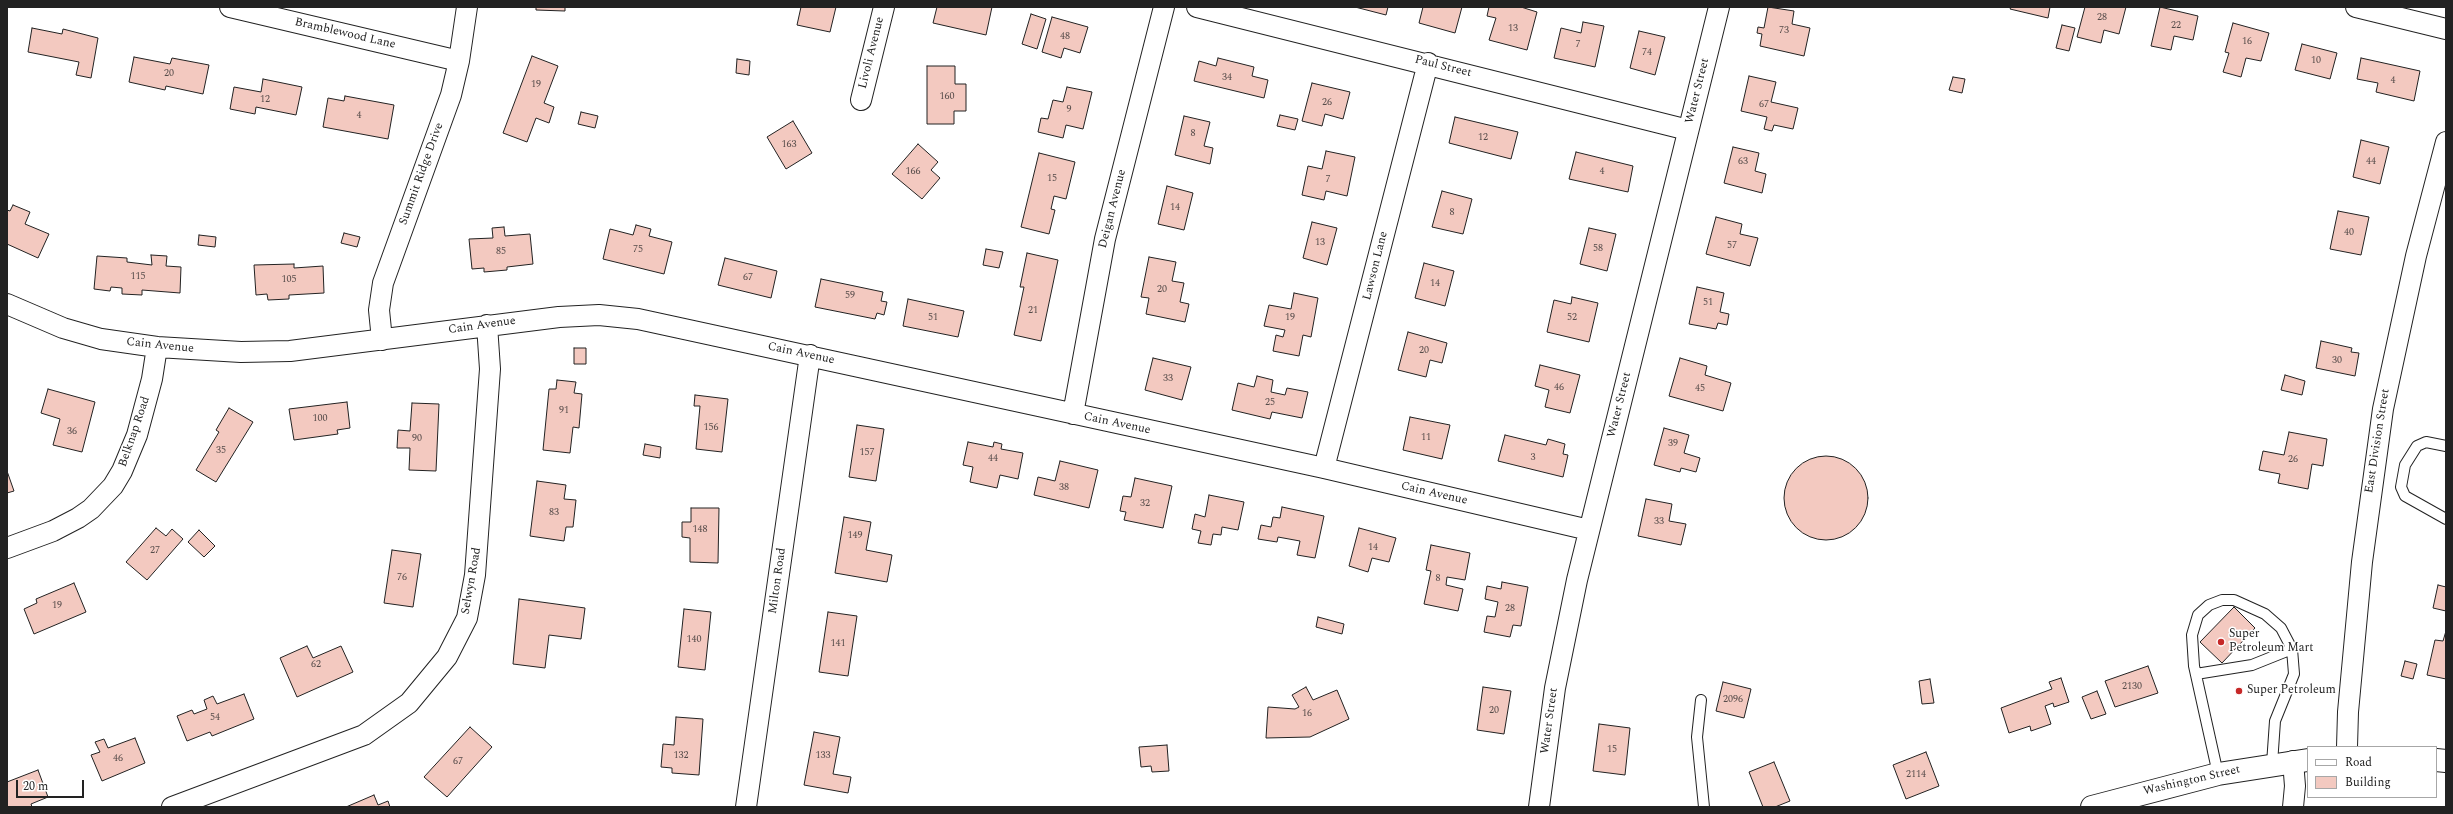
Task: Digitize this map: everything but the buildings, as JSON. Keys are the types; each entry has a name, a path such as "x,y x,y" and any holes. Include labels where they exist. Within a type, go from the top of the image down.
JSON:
{"main road":[{"name":"Washington Street","path":"2092,807 2218,774 2291,762"}],"street":[{"name":"Bramblewood Lane","path":"230,7 459,62"},
{"name":"Summit Ridge Drive","path":"382,340 379,310 383,283 446,111 459,62 467,7"},
{"name":"Livoli Avenue","path":"860,100 884,7"},
{"name":"Deigan Avenue","path":"1073,414 1105,239 1164,7"},
{"name":"Paul Street","path":"1197,7 1428,63 1688,130"},
{"name":"Water Street","path":"1539,807 1555,688 1589,530 1719,7"},
{"path":"2356,7 2446,29"},
{"name":"Lawson Lane","path":"1324,468 1428,63"},
{"name":"East Division Street","path":"2347,746 2348,712 2362,562 2383,409 2416,256 2446,142"},
{"name":"Cain Avenue","path":"7,304 46,322 81,334 157,347 264,353 382,340 487,325 579,315 618,316 682,327 1324,468 1589,530"},
{"name":"Selwyn Road","path":"172,807 364,735 409,703 447,657 466,618 476,575 490,369 487,325"},
{"name":"Belknap Road","path":"7,548 53,531 78,518 91,509 113,486 122,471 137,435 152,379 157,347"},
{"name":"Milton Road","path":"746,807 810,355"},
{"path":"2291,762 2295,786 2293,807"}],"lane":[{"path":"2446,446 2426,442 2417,446 2406,465 2401,487 2405,496 2446,519"},
{"path":"2218,774 2196,674 2192,635 2198,616 2209,606 2222,600 2234,600 2265,614 2281,628 2292,649 2294,674 2275,721 2291,762"},
{"path":"2196,674 2252,665 2292,649"},
{"path":"1701,700 1697,737 1704,807"}],"place":[{"name":"Super Petroleum Mart","path":"2221,642"},
{"name":"Super Petroleum","path":"2239,691"}]}
